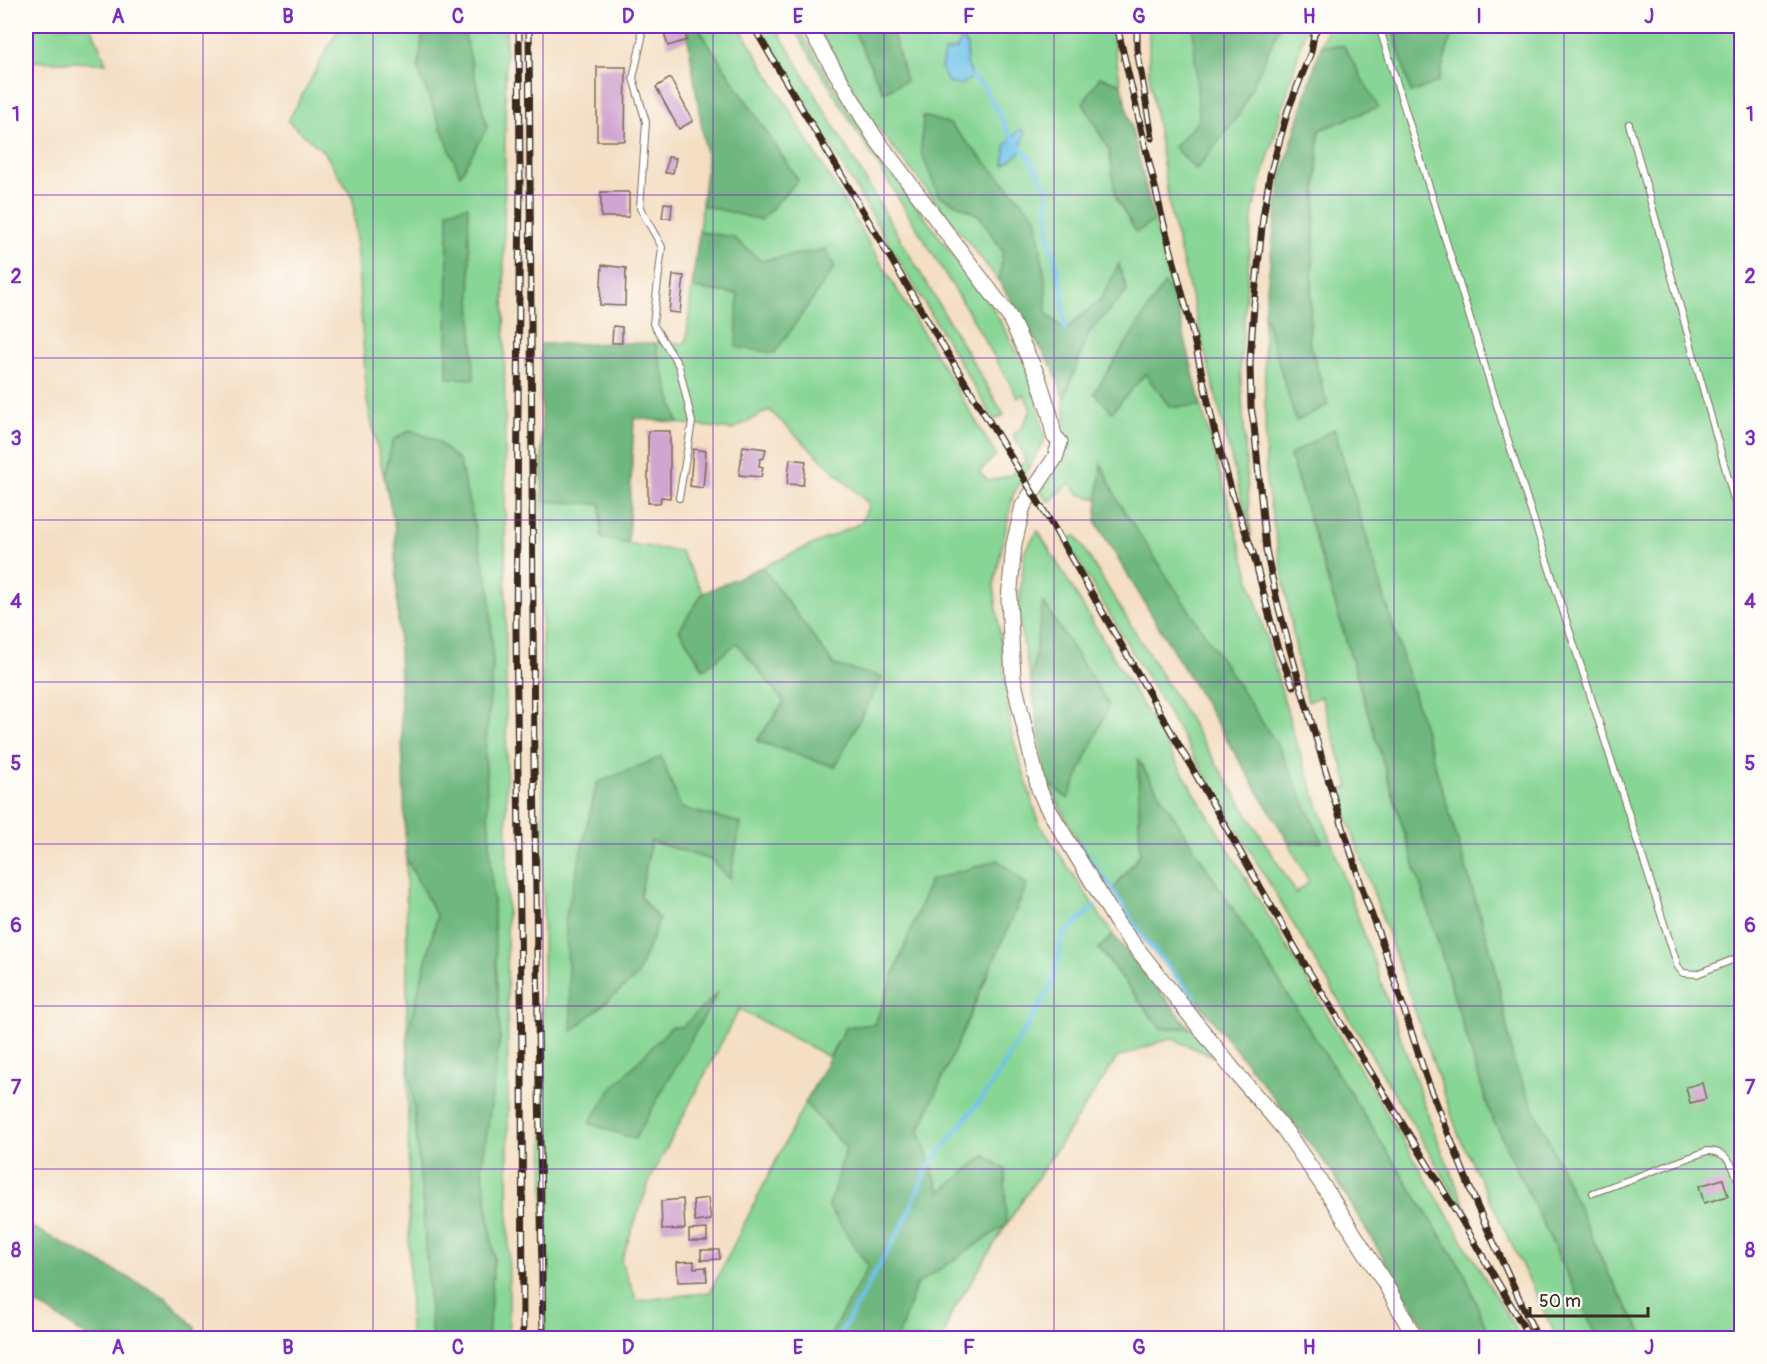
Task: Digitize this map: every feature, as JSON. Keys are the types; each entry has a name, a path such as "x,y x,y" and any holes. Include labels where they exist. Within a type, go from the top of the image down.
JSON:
{"street":[{"path":"808,26 874,136 1009,316 1038,377 1054,436 1060,442 1055,458 1023,506 1014,544 1009,599 1012,678 1039,789 1046,805 1119,926 1231,1067 1284,1129 1330,1196 1386,1285 1415,1338"}],"lane":[{"path":"639,26 642,38 633,78 646,122 640,208 662,247 653,324 679,366 692,422 679,498"},
{"path":"1379,26 1506,434 1678,967 1683,973 1697,974 1742,956"},
{"path":"1629,124 1742,528"},
{"path":"1593,1193 1707,1151 1716,1150 1725,1156 1734,1167 1742,1191"}],"green space":[{"path":"26,26 91,26 106,63 26,61"},
{"path":"340,26 506,26 504,246 509,1338 488,1338 494,1258 482,1167 500,1037 485,752 493,666 476,532 459,461 393,440 384,477 367,401 353,198 325,153 288,121"},
{"path":"424,26 463,27 487,128 460,175 418,70"},
{"path":"686,26 697,26 798,180 761,220 702,205 707,161"},
{"path":"697,26 739,26 996,455 979,472 989,481 1011,475 1025,461 1022,450 1013,435 1020,430 1031,410 1024,394 1018,398 968,311 792,26 797,26 872,148 991,305 1033,381 1045,439 1013,495 994,584 1011,732 1039,823 1113,935 1099,949 1160,1028 1190,1028 1215,1057 1170,1038 1117,1058 1006,1225 985,1156 940,1193 919,1131 1027,885 930,880 875,1024 846,1027 829,1057 739,1009 650,1180 621,1261 637,1301 710,1292 805,1103 846,1148 829,1207 869,1266 829,1338 544,1338 542,501 601,504 601,538 680,551 703,593 680,630 703,669 736,642 784,702 757,741 834,665 762,567 861,523 869,504 769,410 732,430 678,423 655,343 686,343 692,288 738,294 826,249 761,261 733,237 699,232 702,205 761,220 798,180","holes":["661,757 681,808 741,823 730,879 711,860 651,841 640,896"]},
{"path":"759,26 775,26 1004,415 994,420"},
{"path":"821,26 852,26 883,92 906,81 891,26 1110,26 1121,84 1100,77 1083,103 1109,150 1116,198 1136,232 1154,221 1175,297 1164,285 1145,373 1170,407 1201,406 1295,739 1432,1126 1474,1228 1065,539 1076,536 1296,893 1309,882 1289,843 1322,842 1119,503 1102,466 1098,499 1078,494 1070,483 1049,502 1041,492 1065,458 1067,441 1064,399 1089,332 1127,291 1119,265 1102,298 1065,330 1046,313 1046,288 1036,217 938,195 979,215 1003,252 999,281 873,122 818,29","holes":["962,39 967,46 967,64 972,77 944,52 957,49"]},
{"path":"852,26 891,26 906,81 883,92"},
{"path":"1149,26 1308,26 1253,210 1240,367 1251,537 1171,215 1149,73"},
{"path":"1193,26 1280,26 1240,113 1196,170 1174,147 1199,120"},
{"path":"1328,26 1392,26 1411,93 1438,82 1454,26 1741,26 1741,1338 1645,1338 1609,1275 1514,1064 1494,962 1334,429 1290,456 1489,1111 1598,1338 1557,1338 1459,1136 1338,792 1349,787 1321,696 1308,702 1300,673 1266,481 1264,313 1296,421 1328,405 1309,341 1319,130 1344,46 1321,46"},
{"path":"1392,26 1454,26 1438,82 1411,93"},
{"path":"1321,46 1344,46 1378,107 1319,130 1309,341 1328,405 1296,421 1264,313 1280,181"},
{"path":"1100,77 1121,84 1154,221 1136,232 1116,198 1109,150 1083,103"},
{"path":"923,116 950,124 1036,217 1046,288 1046,313 1065,330 1102,298 1119,264 1127,291 1089,332 1064,399 1053,368 999,281 1003,251 979,215 938,195 921,151"},
{"path":"468,206 474,379 447,378 448,211"},
{"path":"699,232 733,237 761,261 826,249 835,267 775,353 736,347 738,294 692,288"},
{"path":"1164,284 1175,297 1201,406 1170,407 1145,374 1112,412 1094,393"},
{"path":"655,343 678,423 634,418 628,544 601,538 601,504 542,501 541,344"},
{"path":"1334,429 1494,962 1514,1064 1609,1275 1645,1338 1598,1338 1489,1111 1290,455"},
{"path":"410,430 436,440 459,461 490,590 493,666 485,752 500,1037 482,1167 494,1258 488,1338 432,1338 407,1036 437,917 406,858 395,528 384,477 393,440"},
{"path":"1101,464 1119,503 1280,749 1322,842 1289,843 1096,522"},
{"path":"1038,531 1521,1338 1490,1338 1464,1272 1138,761 1140,854 1113,890 1079,843 1046,781 1068,798 1043,602 1031,683 1018,614 1025,550"},
{"path":"762,567 834,665 882,677 835,767 757,741 784,702 737,643 704,669 679,630 703,593"},
{"path":"1043,602 1109,705 1068,799 1046,781 1031,683"},
{"path":"661,757 681,808 741,823 730,879 711,860 651,841 640,896 659,920 637,976 572,1031 565,920 597,783"},
{"path":"1138,760 1464,1272 1490,1338 1431,1338 1330,1169 1195,998 1144,939 1113,890 1140,854"},
{"path":"406,858 437,917 407,1034"},
{"path":"998,860 1027,885 919,1131 940,1192 985,1156 1005,1169 1006,1225 916,1285 898,1338 829,1338 868,1266 829,1207 846,1148 805,1103 846,1027 875,1024 930,880"},
{"path":"1113,935 1190,1028 1160,1028 1099,948"},
{"path":"718,992 635,1139 589,1123 611,1090 671,1027 682,1027"},
{"path":"408,1042 422,1196 432,1338 410,1338"},
{"path":"26,1224 165,1297 194,1326 198,1338 89,1338 49,1311 26,1299"},
{"path":"1006,1225 950,1316 943,1338 898,1338 916,1285"}],"water":[{"path":"962,38 967,46 967,64 972,77 961,85 948,83 941,68 944,52 957,49"},
{"path":"1020,129 1025,132 1019,154 1004,165 1005,146"}],"building":[{"path":"662,26 683,26 687,40 668,46"},
{"path":"597,67 626,67 625,141 597,141"},
{"path":"670,78 693,121 679,129 656,87"},
{"path":"668,157 676,158 673,173 665,173"},
{"path":"601,192 629,192 629,217 601,217"},
{"path":"664,203 672,204 671,218 662,218"},
{"path":"602,265 626,268 625,306 600,305"},
{"path":"673,275 684,276 680,313 669,312"},
{"path":"613,326 622,327 622,343 612,343"},
{"path":"648,431 670,431 670,498 661,497 660,503 648,503"},
{"path":"743,446 766,449 764,458 760,459 759,466 763,467 761,477 739,475"},
{"path":"693,449 706,451 703,488 690,486"},
{"path":"790,459 806,461 803,485 787,484"},
{"path":"1702,1083 1706,1099 1690,1103 1686,1087"},
{"path":"1723,1179 1728,1196 1704,1203 1699,1186"},
{"path":"708,1198 711,1220 695,1222 693,1200"},
{"path":"683,1199 685,1229 662,1230 661,1201"},
{"path":"707,1229 707,1241 689,1241 689,1230"},
{"path":"701,1250 719,1250 720,1259 701,1260"},
{"path":"694,1261 694,1268 706,1267 707,1281 678,1282 677,1262"}],"waterway":[{"path":"972,77 985,88 1012,138 1030,158 1048,191 1049,237 1062,288 1065,330"},
{"path":"1079,843 1113,890 1144,939 1195,998"},
{"path":"838,1338 906,1219 927,1169 992,1085 1053,983 1063,935 1095,906"}],"railway":[{"path":"519,26 516,632 523,1338"},
{"path":"529,26 534,765 543,1338"},
{"path":"753,26 932,328 1053,526 1308,970 1461,1219 1530,1338"},
{"path":"1117,26 1215,433 1233,496 1254,556 1277,646 1293,686"},
{"path":"1137,26 1137,49 1152,138"},
{"path":"1318,26 1311,52 1288,110 1270,175 1263,217 1254,305 1250,363 1251,407 1266,550 1278,605 1335,802 1426,1077 1477,1206 1534,1331"}]}
